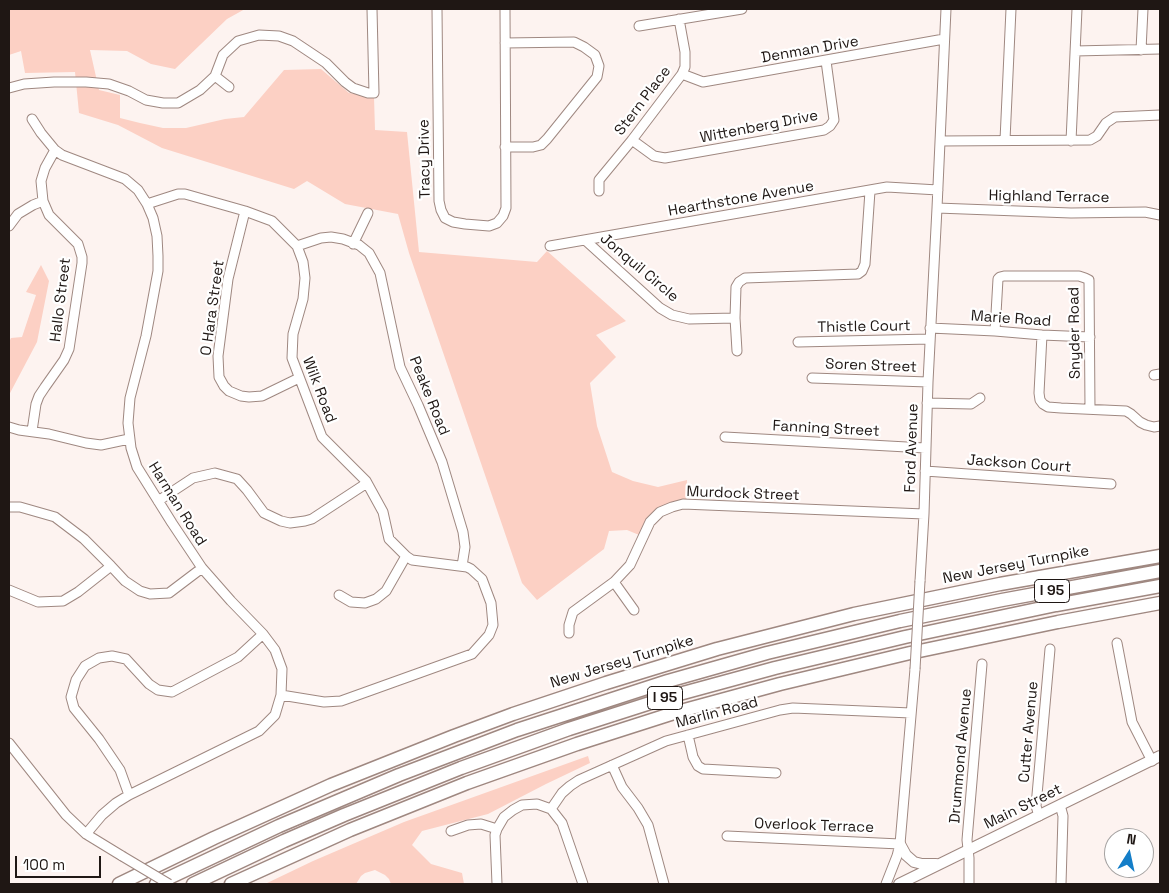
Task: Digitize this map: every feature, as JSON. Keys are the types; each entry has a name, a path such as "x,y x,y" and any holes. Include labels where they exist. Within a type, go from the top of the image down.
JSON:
{"highway":[{"name":"New Jersey Turnpike","path":"119,884 239,826 393,760 514,714 615,680 726,647 854,614 991,586 1160,556"},
{"name":"New Jersey Turnpike","path":"156,884 279,826 399,775 517,730 623,695 730,663 867,629 1002,600 1160,571"},
{"name":"I 95","path":"193,884 293,838 419,784 521,746 672,696 775,668 905,637 1160,586"},
{"name":"I 95","path":"231,884 350,830 459,786 577,744 652,720 732,697 865,663 1160,602"}],"main road":[{"name":"Main Street","path":"899,884 1156,758"},
{"path":"900,844 906,855 914,862 926,864 944,862"}],"street":[{"path":"9,88 44,82 109,84 129,91 146,100 163,104 178,103 200,90 215,76 223,55 238,42 259,35 295,37 353,88 374,93 372,9"},
{"name":"Tracy Drive","path":"438,9 439,201 441,210 445,218 453,222 489,226 497,223 503,216 506,208 505,9"},
{"path":"639,26 742,9"},
{"name":"Ford Avenue","path":"886,884 900,844 915,669 924,514 930,328 946,9"},
{"path":"1005,140 1011,9"},
{"path":"1072,141 1077,9"},
{"path":"1141,50 1143,9"},
{"name":"Stern Place","path":"599,191 599,180 682,74 685,67 685,52 679,19"},
{"name":"Denman Drive","path":"682,74 704,82 944,39"},
{"path":"505,43 574,42 584,46 595,56 599,66 597,77 547,140 533,147 505,147"},
{"path":"1075,51 1160,49"},
{"name":"Wittenberg Drive","path":"632,140 654,156 665,158 824,130 834,120 826,61"},
{"path":"215,76 230,87"},
{"path":"940,141 1090,140 1097,136 1106,123 1115,117 1160,115"},
{"name":"Harman Road","path":"32,119 55,150 62,155 125,179 138,190 147,204 153,218 157,236 158,271 146,336 130,398 128,418 129,439 137,467 202,568 263,634 275,650 282,669 282,695 275,715 259,730 129,795 102,815 86,834"},
{"path":"9,226 18,214 43,201 41,181 45,168 55,150"},
{"name":"Hearthstone Avenue","path":"550,246 887,187 938,190"},
{"path":"737,351 736,287 745,278 858,274 862,271 865,264 870,190"},
{"name":"Wilk Road","path":"147,204 178,194 184,194 245,211 272,222 296,246 303,262 305,278 303,299 293,334 292,358 299,378 322,436 366,481 383,512 389,539 406,556"},
{"name":"Hallo Street","path":"32,431 39,396 64,360 69,349 82,263 78,244 49,215 43,201"},
{"name":"Highland Terrace","path":"937,208 1071,213 1145,212 1160,215"},
{"name":"O Hara Street","path":"245,211 228,279 218,356 219,377 224,386 230,390 241,396 249,397 262,396 299,378"},
{"path":"353,244 368,213"},
{"name":"Peake Road","path":"296,246 321,238 344,239 359,245 369,253 380,273 400,366 442,462 463,532 465,547 462,566"},
{"name":"Jonquil Circle","path":"585,240 660,308 689,320 735,318"},
{"name":"Snyder Road","path":"995,331 998,280 1000,277 1079,276 1089,280 1090,409"},
{"name":"Marie Road","path":"930,328 1090,337"},
{"path":"1042,335 1039,393 1043,404 1061,408 1126,411 1146,425 1160,426"},
{"name":"Thistle Court","path":"798,342 930,339"},
{"name":"Soren Street","path":"812,378 928,382"},
{"path":"927,403 971,404 980,398"},
{"path":"9,427 86,443 101,444 129,439"},
{"name":"Fanning Street","path":"725,438 926,448"},
{"name":"Jackson Court","path":"925,471 1110,484"},
{"path":"158,501 193,478 215,473 236,479 264,513 290,523 312,519 367,483"},
{"name":"Murdock Street","path":"569,633 573,612 614,582 630,565 650,522 660,512 672,506 683,504 924,514"},
{"path":"9,507 20,507 55,517 84,539 125,581 140,591 150,594 169,593 202,568"},
{"path":"282,695 324,702 341,701 472,654 489,635 493,625 491,603 480,576 471,569 462,566 412,560 406,556 386,591 376,599 365,604 351,602 339,595"},
{"path":"9,590 38,602 63,601 78,592 111,566"},
{"path":"614,582 634,610"},
{"path":"129,795 120,770 99,739 74,708 71,697 76,680 85,666 99,658 112,656 126,659 148,684 158,690 172,692 238,656 263,634"},
{"path":"1117,643 1132,722 1156,758"},
{"name":"Cutter Avenue","path":"1038,816 1036,806 1050,649"},
{"name":"Drummond Avenue","path":"969,884 968,840 982,664"},
{"name":"Marlin Road","path":"551,809 562,793 579,780 666,741 780,710 793,708 911,713"},
{"path":"688,735 693,757 698,766 703,769 776,773"},
{"path":"9,743 60,809 74,824 86,834 169,884"},
{"path":"612,765 622,787 648,825 664,884"},
{"path":"498,884 495,835 497,829 504,817 513,810 522,805 537,804 551,809 562,823 583,884"},
{"path":"1060,805 1063,816 1061,884"},
{"path":"451,831 481,824 497,829"},
{"name":"Overlook Terrace","path":"727,836 900,844"}],"shaded area":[{"path":"9,9 245,9 227,19 175,69 151,64 127,51 90,50 99,90 120,95 120,118 140,123 163,128 186,128 225,119 244,117 284,70 321,69 349,93 374,97 375,130 407,132 419,252 537,262 547,251 626,321 596,335 616,357 590,383 597,426 612,472 633,481 658,487 687,480 686,505 656,516 644,537 627,530 609,531 604,549 537,600 522,583 409,253 398,214 345,204 307,181 294,189 162,148 118,125 79,113 75,72 25,73 21,51 9,55"},
{"path":"41,265 49,281 37,342 9,395 9,342 11,338 22,337 36,295 26,292"},
{"path":"588,756 590,763 488,814 422,831 412,845 431,864 462,873 464,884 391,884 385,875 375,870 365,873 356,884 265,884 404,822"}]}
